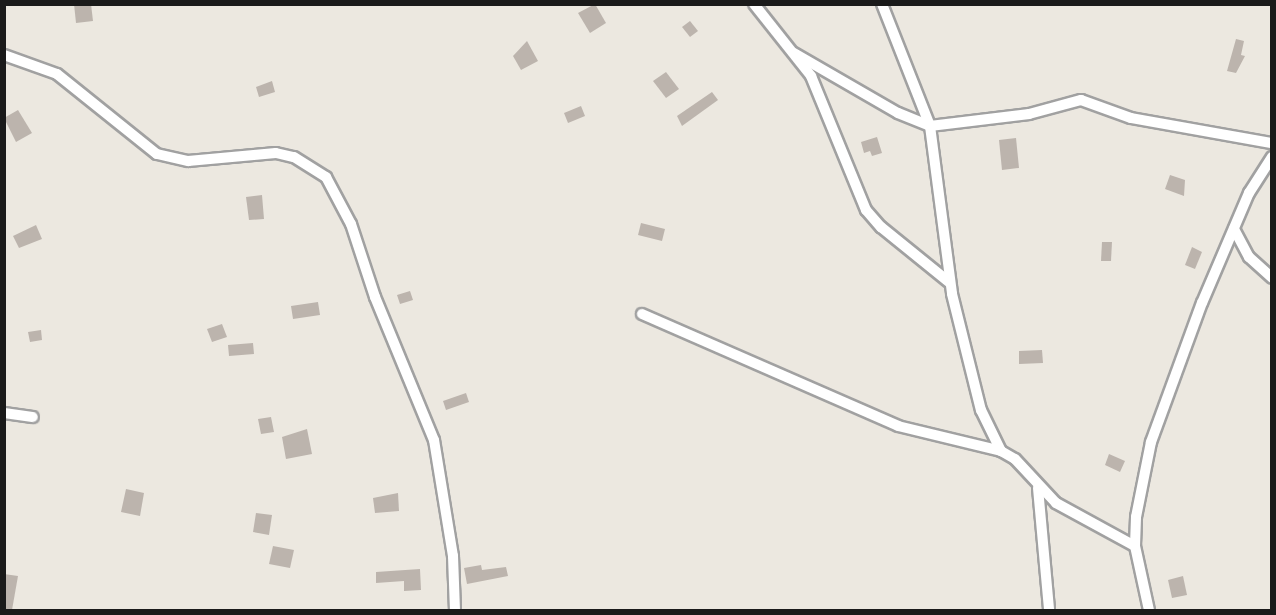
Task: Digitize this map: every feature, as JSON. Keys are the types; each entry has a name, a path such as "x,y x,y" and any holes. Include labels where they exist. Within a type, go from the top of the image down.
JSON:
{"street":[{"path":"754,4 794,53 821,94 867,210 881,227 950,282"},
{"path":"882,4 930,126 950,282 981,410 1001,451"},
{"path":"794,53 898,112 930,126 1029,114 1081,100 1131,118 1272,143"},
{"path":"4,55 57,74 157,154 188,161 276,153 294,157 326,177 351,224 375,297 434,440 453,556 455,610"},
{"path":"1149,610 1135,546 1136,517 1151,442 1249,193 1272,157"},
{"path":"1234,229 1260,271 1272,278"},
{"path":"642,314 898,426 1001,451 1015,459 1038,488 1056,503 1135,546"},
{"path":"4,413 33,417"},
{"path":"1038,488 1050,610"}],"building":[{"path":"74,4 91,4 93,21 76,23"},
{"path":"595,4 606,23 590,33 578,13"},
{"path":"690,21 698,31 690,37 682,27"},
{"path":"1236,39 1244,41 1241,55 1245,56 1236,73 1227,71"},
{"path":"527,41 538,61 521,70 513,56"},
{"path":"666,72 679,89 666,98 653,81"},
{"path":"272,81 275,92 259,97 256,87"},
{"path":"712,92 718,100 682,126 677,116"},
{"path":"581,106 585,116 568,123 564,113"},
{"path":"18,110 32,133 16,142 4,118"},
{"path":"877,137 882,153 872,156 870,151 864,153 861,142"},
{"path":"1016,138 1019,168 1002,170 999,140"},
{"path":"1170,175 1185,180 1184,196 1165,189"},
{"path":"262,195 264,219 249,220 246,197"},
{"path":"641,223 665,229 662,241 638,235"},
{"path":"36,225 42,239 19,248 13,236"},
{"path":"1102,242 1112,242 1111,261 1101,261"},
{"path":"1192,247 1202,252 1195,269 1185,265"},
{"path":"410,291 413,300 400,304 397,295"},
{"path":"318,302 320,315 293,319 291,306"},
{"path":"222,324 227,337 212,342 207,329"},
{"path":"41,330 42,340 30,342 28,332"},
{"path":"253,343 254,354 229,356 228,345"},
{"path":"1042,350 1043,363 1019,364 1019,351"},
{"path":"466,393 469,402 446,410 443,401"},
{"path":"271,417 274,432 261,434 258,419"},
{"path":"307,429 312,454 286,459 282,437"},
{"path":"1109,454 1125,461 1120,472 1105,465"},
{"path":"126,489 144,493 140,516 121,512"},
{"path":"398,493 399,511 375,513 373,498"},
{"path":"256,513 272,515 269,535 253,532"},
{"path":"273,546 294,550 290,568 269,564"},
{"path":"481,565 482,570 506,567 508,576 467,584 464,568"},
{"path":"420,569 421,590 404,591 404,581 376,583 376,572"},
{"path":"4,574 18,576 12,610 4,610"},
{"path":"1183,576 1187,595 1172,598 1168,580"}]}
